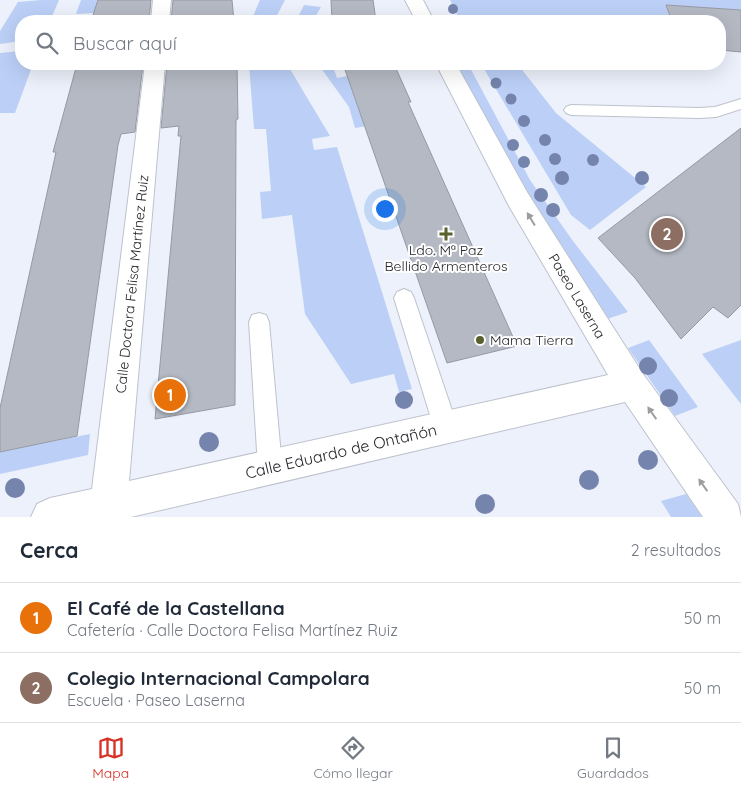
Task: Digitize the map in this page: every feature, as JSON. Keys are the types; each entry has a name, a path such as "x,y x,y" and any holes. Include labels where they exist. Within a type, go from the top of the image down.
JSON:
{"street":[{"path":"161,15 162,0"},
{"path":"414,0 422,15"},
{"name":"Calle Doctora Felisa Martínez Ruiz","path":"108,510 154,70"},
{"name":"Paseo Laserna","path":"449,70 518,199 632,385 725,517"},
{"name":"Calle Eduardo de Ontañón","path":"50,517 108,510 270,467 632,385"}],"lane":[{"path":"571,110 699,113 716,112 741,104"},
{"path":"404,298 446,428"},
{"path":"259,322 270,467"}],"shaded area":[{"path":"59,0 53,15 15,15 15,42 0,44 0,31 18,2"},
{"path":"81,0 98,0 94,13 76,14"},
{"path":"260,0 285,0 277,15 254,15"},
{"path":"450,0 741,0 741,10 666,5 670,15 457,15"},
{"path":"304,5 321,7 316,15 299,15"},
{"path":"15,52 15,70 31,70 15,113 0,113 0,53"},
{"path":"249,70 291,70 330,136 312,139 314,150 337,147 412,389 399,392 394,374 351,384 305,314 292,215 262,219 260,192 271,191 266,129 254,129"},
{"path":"322,70 334,70 337,78 347,76 359,110 378,107 396,121 355,128 349,107"},
{"path":"460,70 471,70 530,180 573,241 628,312 607,319 509,161"},
{"path":"485,70 523,70 556,113 646,187 590,230 571,215"},
{"path":"649,340 698,407 675,416 628,348"},
{"path":"741,340 741,404 702,354"},
{"path":"90,434 88,455 0,474 0,452"},
{"path":"686,494 702,517 671,517 661,501"}],"building":[{"path":"98,0 151,0 150,15 93,15"},
{"path":"173,0 232,0 233,15 172,15"},
{"path":"331,0 373,0 375,15 332,15"},
{"path":"666,5 741,10 741,52 726,51 726,15 670,15"},
{"path":"75,70 142,70 135,132 121,134 118,145 77,436 0,452 0,408 56,152 53,152"},
{"path":"166,70 237,70 235,405 155,419 181,136 178,136 179,126 161,128"},
{"path":"345,70 397,70 411,102 408,102 517,346 447,363"},
{"path":"741,128 741,305 728,318 713,307 681,339 635,278 598,238"}],"place":[{"name":"Ldo. Mª Paz Bellido Armenteros","path":"446,234"},
{"name":"Colegio Internacional Campolara","path":"667,234"},
{"name":"Mama Tierra","path":"480,340"},
{"name":"El Café de la Castellana","path":"170,395"}]}
